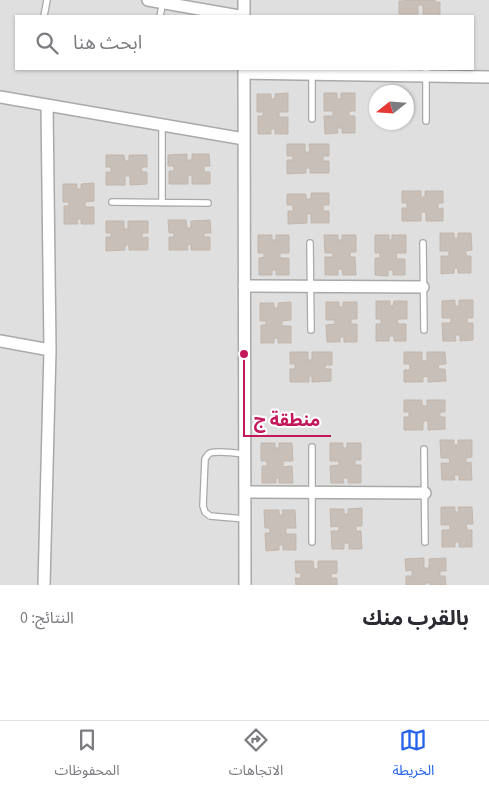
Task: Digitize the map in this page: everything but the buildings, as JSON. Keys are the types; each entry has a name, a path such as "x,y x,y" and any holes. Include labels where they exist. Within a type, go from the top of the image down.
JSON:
{"street":[{"path":"148,0 234,15"},
{"path":"244,0 244,15"},
{"path":"245,585 244,71 426,72 489,77"},
{"path":"0,97 244,139"},
{"path":"44,585 50,350 47,105"},
{"path":"244,286 423,287"},
{"path":"0,341 50,350"},
{"path":"245,492 425,493"}],"lane":[{"path":"44,15 47,0"},
{"path":"160,15 162,1"},
{"path":"312,72 312,119"},
{"path":"426,72 426,121"},
{"path":"162,125 162,203"},
{"path":"112,202 208,203"},
{"path":"310,243 311,330"},
{"path":"423,243 424,330"},
{"path":"312,447 312,542"},
{"path":"424,449 425,542"},
{"path":"245,454 214,452 208,454 205,459 203,506 205,512 210,516 245,519"}],"shaded area":[{"path":"0,0 489,0 489,585 0,585"}],"place":[{"name":"منطقة ج","path":"244,354"}]}
